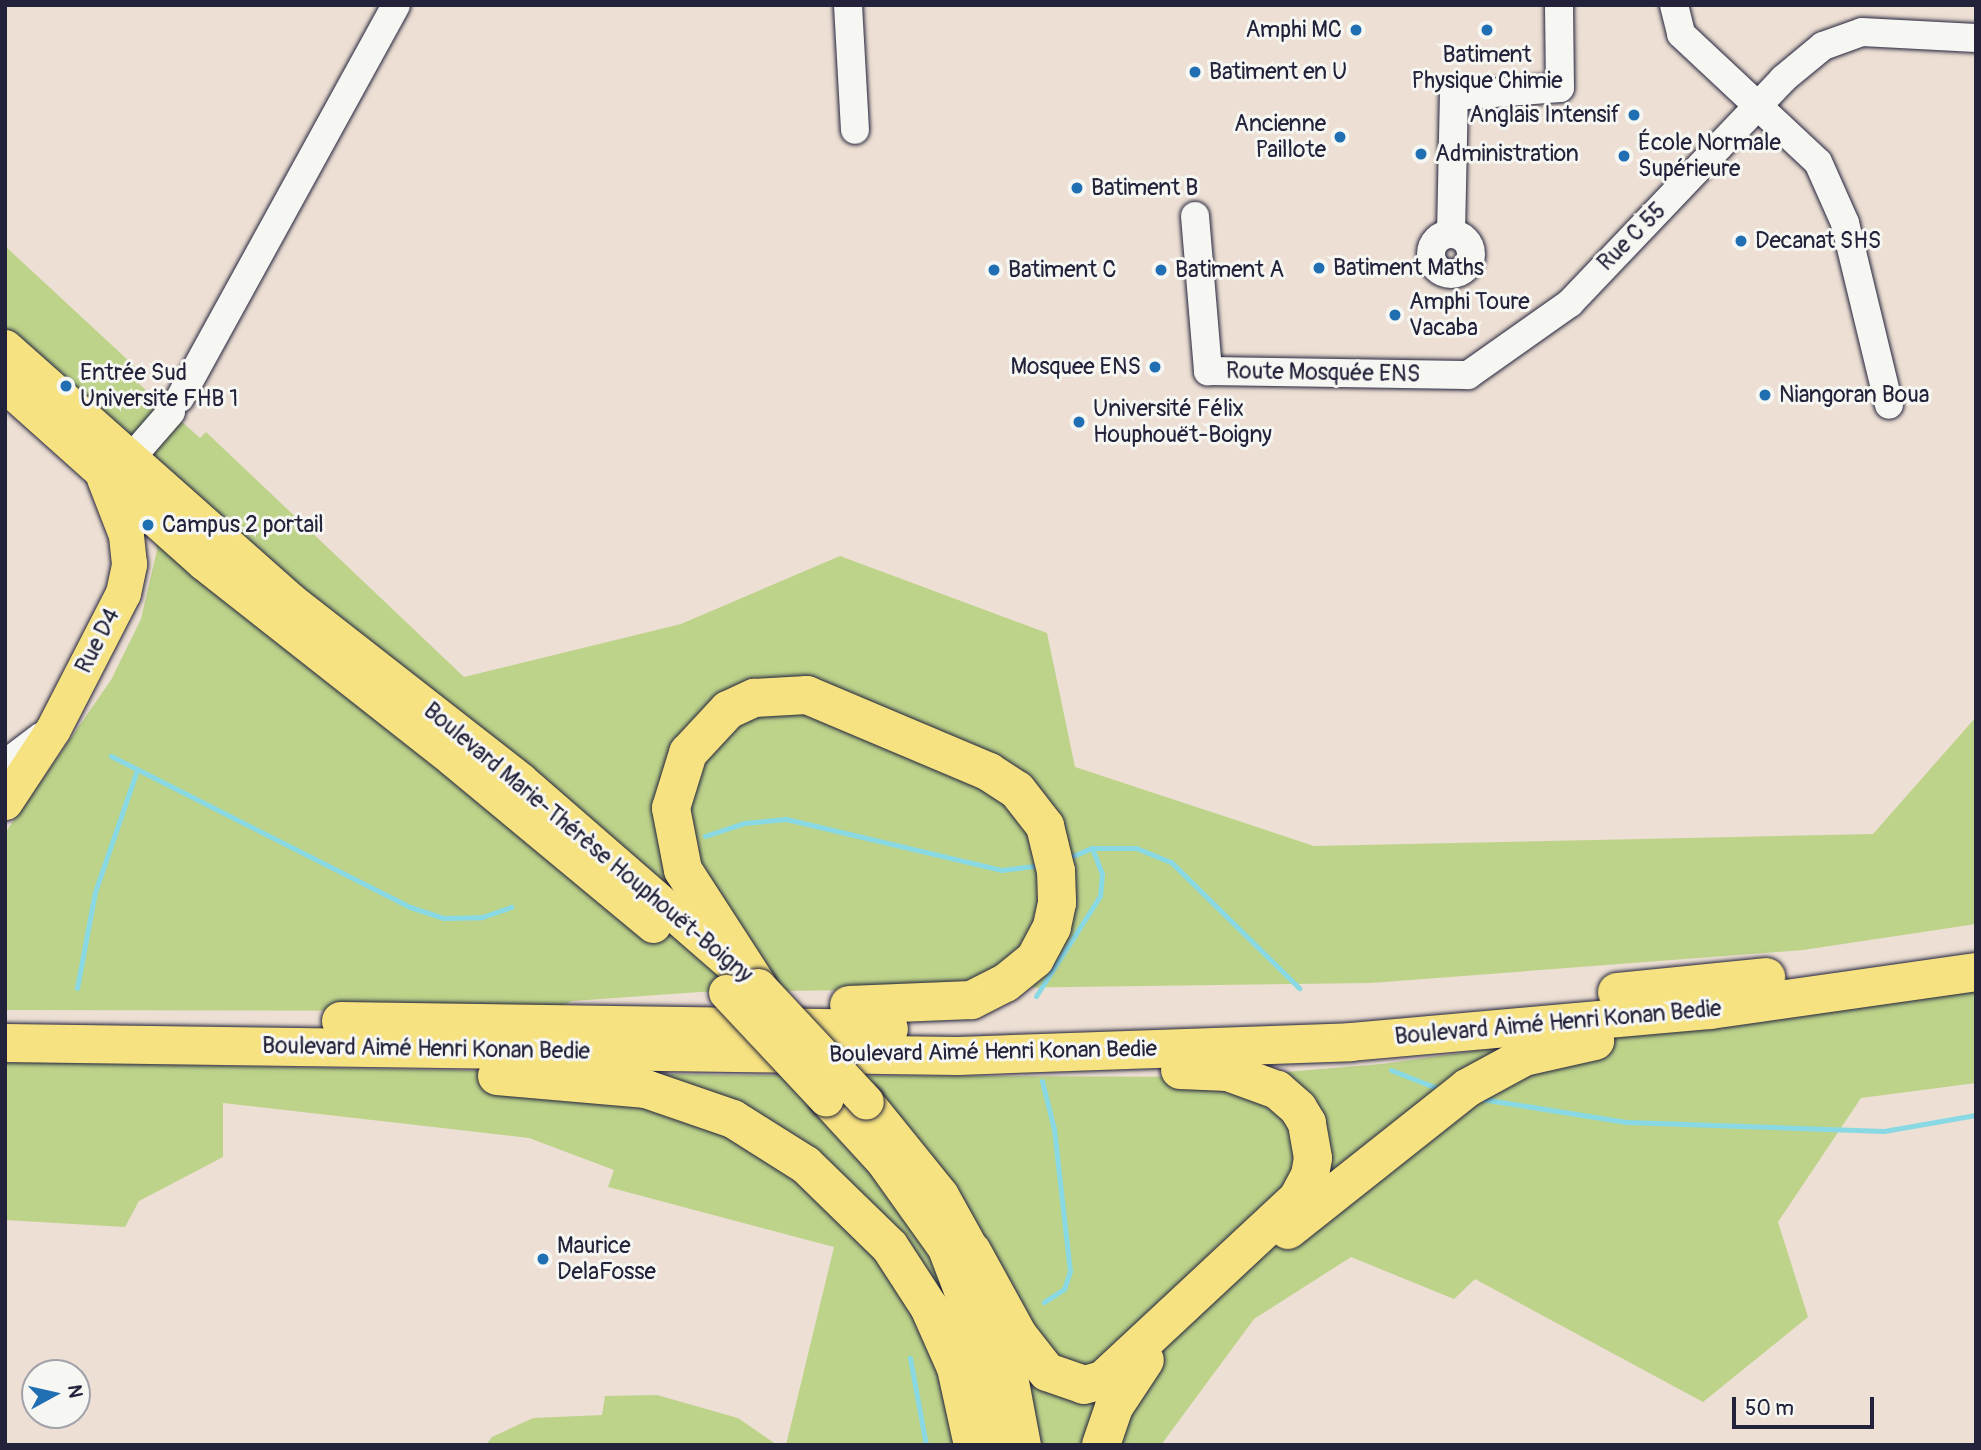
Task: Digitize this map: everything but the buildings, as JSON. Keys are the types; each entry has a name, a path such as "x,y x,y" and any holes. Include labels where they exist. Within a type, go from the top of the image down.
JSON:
{"highway":[{"path":"544,1021 581,1010 931,1005 971,1000 1005,983 1035,959 1052,927 1058,903 1055,863 1033,808 989,772 820,699 780,694 754,698 728,710 688,753 671,808 683,870 742,989"},
{"name":"Boulevard Aimé Henri Konan Bedie","path":"5,1043 958,1056 1348,1030 1795,974 1976,948"},
{"name":"Boulevard Aimé Henri Konan Bedie","path":"5,1020 544,1021 975,1031 1287,1021 1403,1037 1710,1010 1976,972"},
{"path":"1101,1445 1127,1384 1162,1341 1259,1254 1467,1088 1524,1058 1663,1030 1688,1023 1710,1010"},
{"path":"958,1056 1228,1072 1261,1082 1298,1108 1312,1141 1310,1175 1298,1198 1102,1380 1084,1385 1066,1380 1039,1364 972,1251"},
{"path":"5,1060 78,1066 549,1077 646,1089 722,1115 806,1165 890,1247 929,1307 956,1368 973,1445"}],"main road":[{"name":"Boulevard Marie-Thérèse Houphouët-Boigny","path":"5,347 116,463"},
{"name":"Boulevard Marie-Thérèse Houphouët-Boigny","path":"5,385 116,463 520,780 866,1102 941,1195 972,1251 999,1318 1023,1445"},
{"name":"Rue D4","path":"5,802 53,729 123,593 129,564 117,504 116,463"},
{"name":"Boulevard Marie-Thérèse Houphouët-Boigny","path":"742,989 826,1099 883,1161 945,1248 982,1346 997,1445"}],"street":[{"path":"116,463 175,405 396,5"},
{"path":"848,5 855,130"},
{"path":"1451,234 1454,96 1560,88 1559,5"},
{"path":"1674,5 1682,34 1818,162 1845,223 1889,405"},
{"name":"Rue C 55","path":"1570,303 1759,106 1823,46 1862,32 1976,37"},
{"name":"Route Mosquée ENS","path":"1195,216 1208,371 1468,375 1570,303"},
{"path":"5,764 53,729"}],"green space":[{"path":"5,246 144,375 138,383 200,438 206,432 464,677 681,624 840,556 1047,633 1075,767 1314,846 1873,834 1976,717 1976,924 1803,950 1371,983 700,992 572,1001 553,1011 5,1010 5,833 111,680 141,619 157,550 152,514 5,372"},
{"path":"1976,980 1976,1083 1861,1098 1778,1222 1808,1317 1703,1402 1475,1279 1454,1299 1351,1257 1254,1319 1161,1445 786,1445 834,1247 608,1187 614,1170 529,1138 223,1103 223,1157 139,1201 125,1227 5,1220 5,1062 720,1075 1224,1077 1382,1064"},
{"path":"657,1395 738,1418 777,1445 486,1445 492,1437 533,1418 602,1415 605,1396"}],"waterway":[{"path":"111,756 410,907 443,918 482,917 511,907"},
{"path":"77,988 95,892 137,770"},
{"path":"705,836 744,823 786,819 1002,870 1040,865"},
{"path":"1068,858 1092,848 1136,848 1171,862 1299,988"},
{"path":"1036,996 1100,896 1102,874 1092,848"},
{"path":"1391,1070 1442,1090"},
{"path":"1042,1081 1054,1129 1070,1271 1064,1289 1044,1302"},
{"path":"1482,1099 1626,1122 1884,1131 1976,1115"},
{"path":"910,1358 926,1445"}],"place":[{"name":"Amphi MC","path":"1356,30"},
{"name":"Batiment Physique Chimie","path":"1487,30"},
{"name":"Batiment en U","path":"1195,72"},
{"name":"Anglais Intensif","path":"1634,115"},
{"name":"Ancienne Paillote","path":"1340,137"},
{"name":"Administration","path":"1421,154"},
{"name":"École Normale Supérieure","path":"1624,156"},
{"name":"Batiment B","path":"1077,188"},
{"name":"Decanat SHS","path":"1741,241"},
{"name":"Batiment Maths","path":"1319,268"},
{"name":"Batiment C","path":"994,270"},
{"name":"Batiment A","path":"1161,270"},
{"name":"Amphi Toure Vacaba","path":"1395,315"},
{"name":"Mosquee ENS","path":"1155,367"},
{"name":"Entrée Sud Universite FHB 1","path":"66,386"},
{"name":"Niangoran Boua","path":"1765,395"},
{"name":"Université Félix Houphouët-Boigny","path":"1079,422"},
{"name":"Campus 2 portail","path":"148,525"},
{"name":"Maurice DelaFosse","path":"543,1259"}]}
